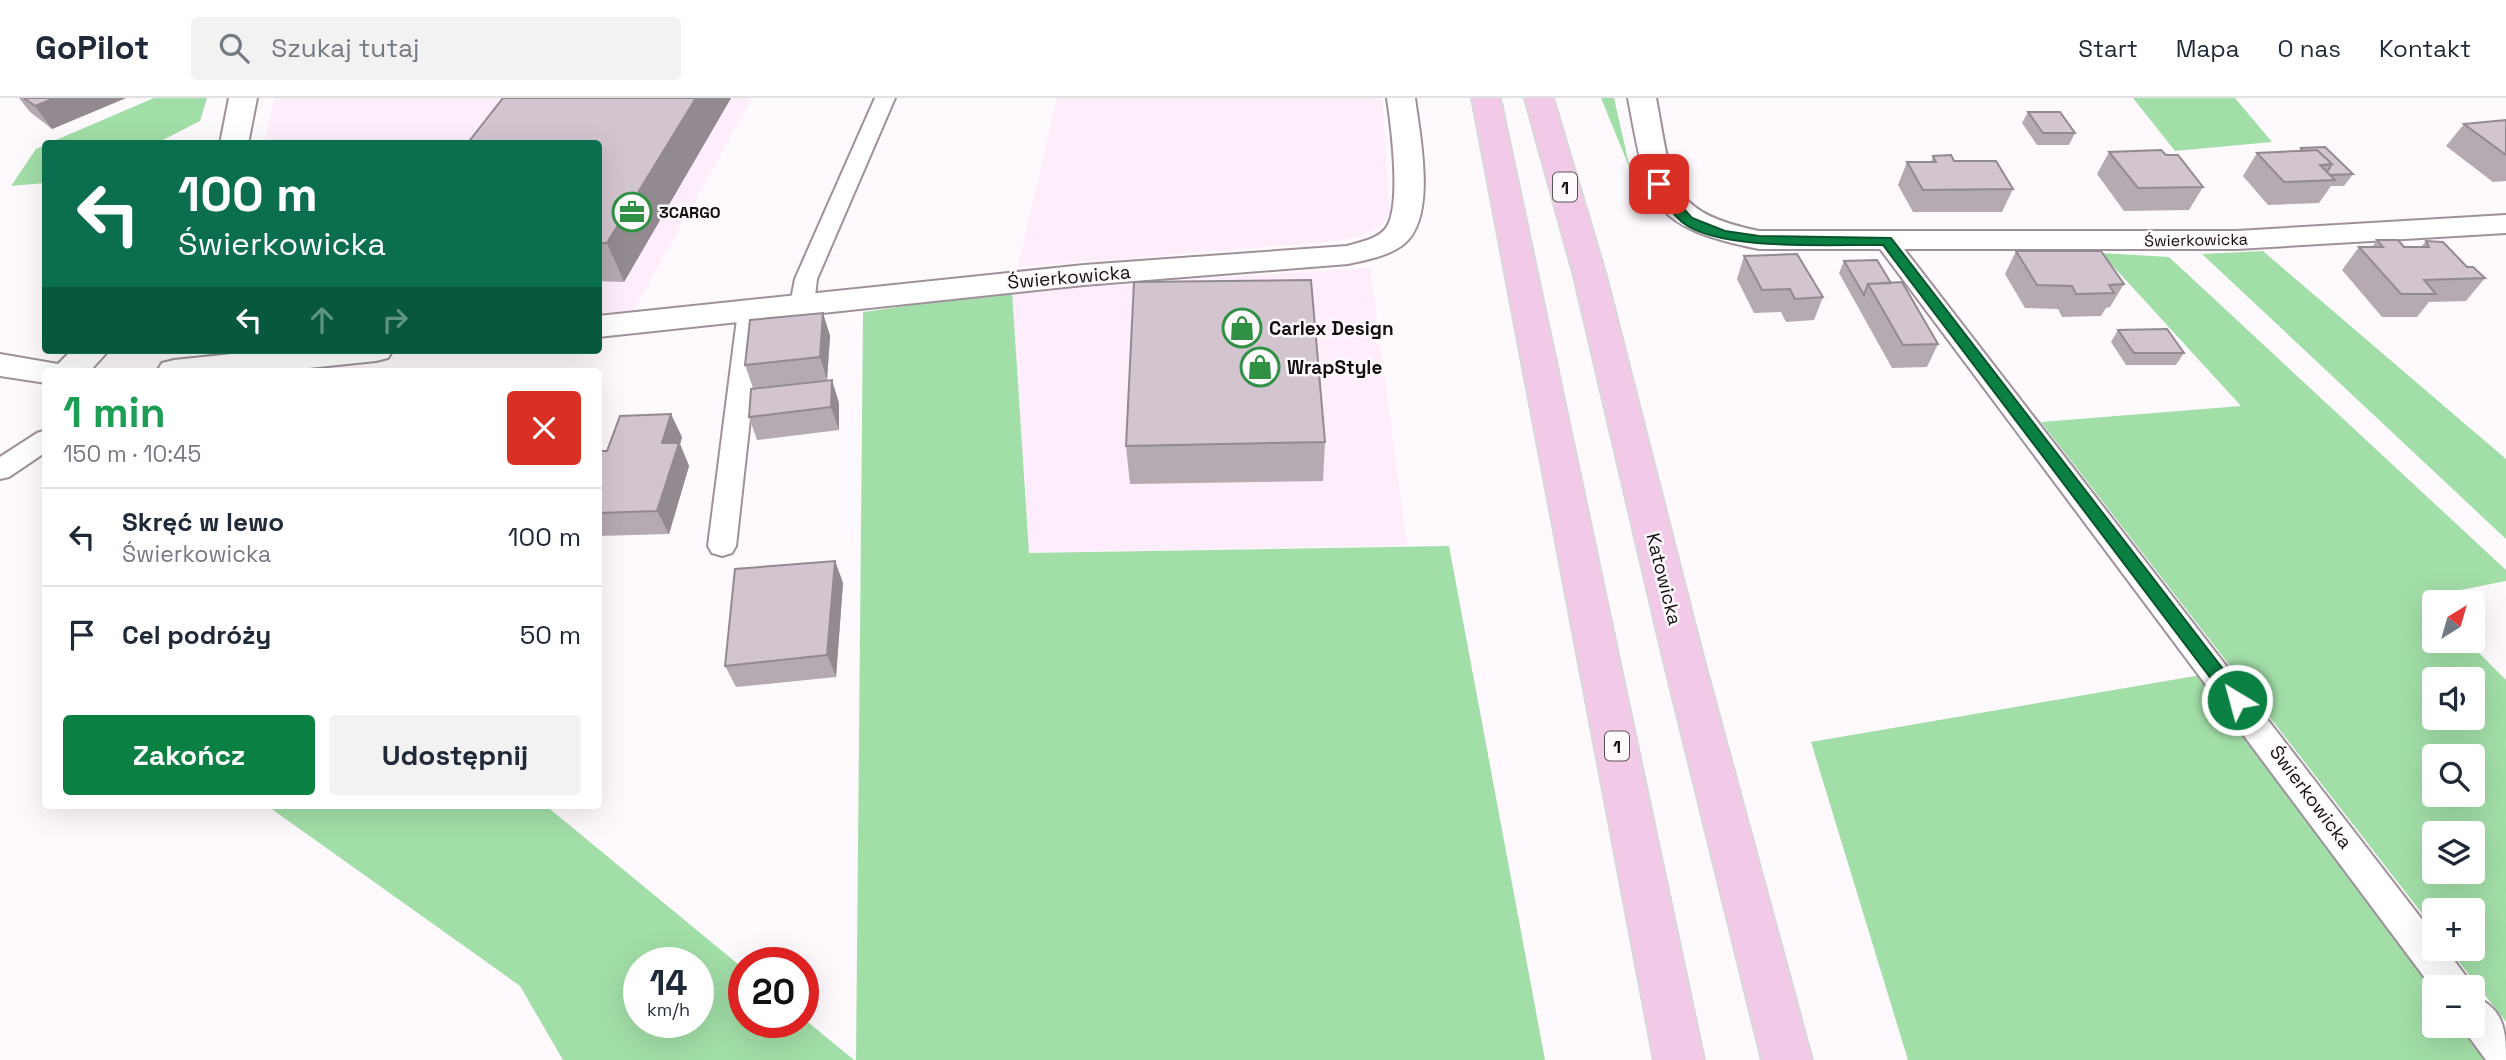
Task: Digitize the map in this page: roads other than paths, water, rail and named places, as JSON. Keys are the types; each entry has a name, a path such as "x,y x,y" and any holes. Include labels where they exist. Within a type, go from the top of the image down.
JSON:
{"main road":[{"name":"1","path":"1486,98 1679,1060"},
{"name":"Katowicka","path":"1539,98 1590,276 1682,653 1787,1060"}],"street":[{"path":"235,140 243,98"},
{"name":"Świerkowicka","path":"602,327 1084,275 1348,255 1380,245 1401,231 1408,212 1401,98"},
{"name":"Świerkowicka","path":"1642,98 1659,184 1688,221 1722,235 1759,240 2237,240 2506,224"},
{"path":"73,368 88,354"},
{"path":"203,368 338,354"},
{"path":"0,365 42,371"}],"lane":[{"path":"802,305 806,279 885,98"},
{"name":"Świerkowicka","path":"1886,241 2445,975"},
{"path":"722,546 750,311"},
{"path":"0,470 42,442"},
{"path":"2485,1029 2506,1057"}],"place":[{"name":"3CARGO","path":"632,212"},
{"name":"Carlex Design","path":"1242,328"},
{"name":"WrapStyle","path":"1260,367"}]}
